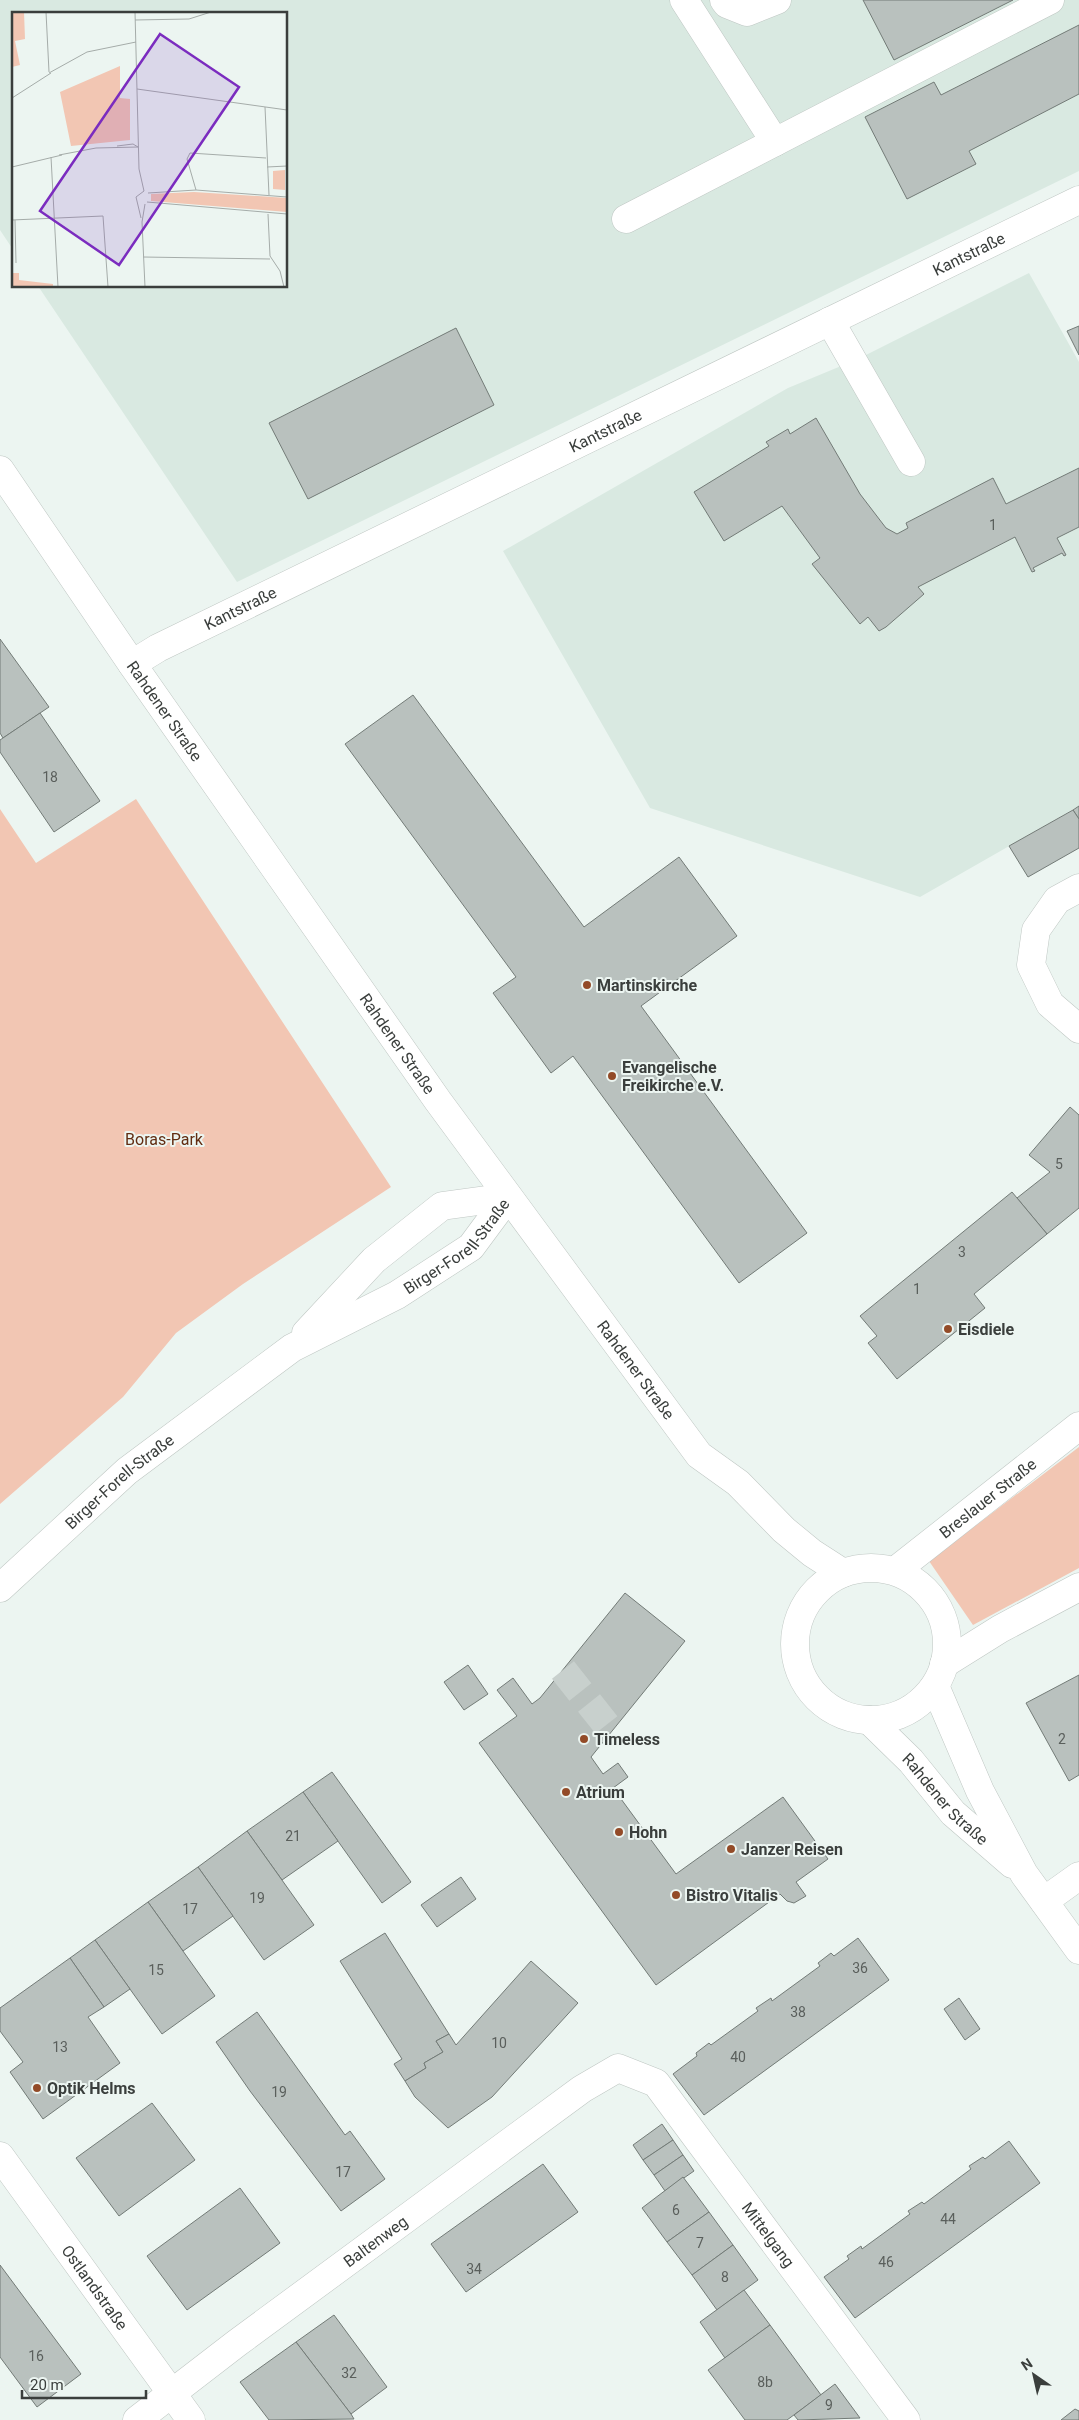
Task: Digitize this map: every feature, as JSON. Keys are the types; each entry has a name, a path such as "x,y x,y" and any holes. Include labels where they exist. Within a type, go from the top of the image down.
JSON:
{"street":[{"path":"684,0 775,142"},
{"path":"724,0 727,4 747,12 777,0"},
{"path":"626,219 1050,0"},
{"name":"Kantstraße","path":"132,664 167,644 1079,200"},
{"path":"830,321 911,462"},
{"name":"Rahdener Straße","path":"0,470 132,664 438,1101 699,1455 738,1483 784,1530 812,1553 843,1573"},
{"path":"1079,888 1057,900 1036,930 1031,965 1050,1004 1079,1029"},
{"name":"Birger-Forell-Straße","path":"292,1348 374,1260 442,1206 508,1197"},
{"name":"Birger-Forell-Straße","path":"0,1588 127,1471 292,1348 397,1295 471,1247 508,1197"},
{"name":"Breslauer Straße","path":"895,1571 1079,1426"},
{"path":"940,1675 947,1635 938,1608 920,1585 895,1571 868,1567 843,1573 819,1587 802,1609 794,1635 796,1661 806,1684 822,1703 845,1716 870,1720 895,1716 917,1704 940,1675 1000,1629 1079,1587"},
{"name":"Rahdener Straße","path":"940,1675 980,1791 1024,1874 1079,1950"},
{"name":"Rahdener Straße","path":"870,1720 911,1761 953,1813 1024,1874"},
{"path":"1044,1901 1079,1876"},
{"name":"Baltenweg","path":"137,2420 237,2343 582,2089 618,2068"},
{"name":"Mittelgang","path":"618,2068 656,2083 906,2420"},
{"name":"Ostlandstraße","path":"0,2156 191,2420"}],"shaded area":[{"path":"0,0 1079,0 1079,171 237,582 39,288 288,288 288,12 12,12 12,248 0,230"},
{"path":"1029,273 1079,362 1079,806 920,897 650,808 503,551 788,388 858,359"}],"green space":[{"name":"Boras-Park","path":"136,799 391,1187 243,1284 176,1333 123,1397 0,1504 0,809 36,863"},
{"path":"1079,1447 1079,1568 973,1625 929,1561"}],"building":[{"path":"863,0 1013,0 894,60"},
{"path":"1079,25 1079,94 969,151 976,164 907,199 865,117 934,82 941,95"},
{"path":"1079,326 1079,355 1067,331"},
{"path":"456,328 494,405 308,499 269,423"},
{"path":"816,418 860,494 886,528 897,534 908,528 906,523 993,478 1006,504 1079,468 1079,527 1057,538 1066,555 1064,556 1062,553 1033,568 1035,571 1032,572 1015,537 918,587 924,594 879,631 868,617 860,624 812,564 820,558 782,506 724,541 694,492 769,446 766,442 788,429 790,434"},
{"path":"0,639 49,707 3,738 0,733"},
{"name":"Martinskirche","path":"413,695 584,927 679,857 737,936 641,1006 807,1233 739,1283 573,1056 551,1073 493,993 516,977 345,744"},
{"path":"40,713 100,801 54,832 0,752 0,740"},
{"path":"1079,806 1079,819 1073,810"},
{"path":"1073,810 1079,819 1079,848 1028,877 1009,846"},
{"path":"1070,1107 1079,1115 1079,1208 1047,1234 1017,1198 1050,1172 1029,1155"},
{"path":"1012,1192 1047,1234 974,1294 985,1308 897,1379 868,1343 877,1336 860,1316"},
{"name":"Atrium","path":"625,1593 685,1641 591,1757 603,1774 618,1763 628,1777 613,1788 676,1874 783,1797 828,1859 796,1882 806,1896 794,1903 787,1901 780,1894 656,1985 479,1743 517,1716 497,1690 513,1678 532,1704 540,1698"},
{"path":"468,1665 488,1694 464,1710 444,1682"},
{"path":"1079,1675 1079,1775 1069,1781 1026,1703"},
{"path":"332,1772 411,1882 382,1903 303,1792"},
{"path":"303,1792 338,1841 282,1880 247,1831"},
{"path":"247,1831 314,1925 264,1960 198,1867"},
{"path":"198,1867 233,1916 183,1951 148,1902"},
{"path":"461,1877 476,1899 437,1927 421,1905"},
{"path":"148,1902 215,1996 162,2034 95,1940"},
{"path":"385,1933 449,2034 436,2041 443,2052 424,2063 426,2068 405,2081 394,2064 402,2059 340,1961"},
{"path":"858,1938 889,1980 704,2115 673,2074 697,2056 696,2053 709,2043 711,2045 758,2011 756,2008 771,1998 772,2001 820,1966 818,1963 831,1953 834,1956"},
{"path":"95,1940 130,1989 104,2007 70,1958"},
{"path":"70,1958 104,2007 88,2017 120,2063 43,2119 10,2072 23,2062 0,2031 0,2008"},
{"path":"531,1961 578,2003 492,2097 448,2128 415,2097 405,2081 426,2068 424,2063 443,2052 436,2041 449,2034 456,2045"},
{"path":"959,1998 980,2029 965,2040 944,2009"},
{"path":"257,2012 345,2135 350,2131 385,2179 341,2211 250,2091 216,2042"},
{"path":"152,2103 195,2160 119,2216 76,2158"},
{"path":"662,2124 673,2140 643,2160 633,2145"},
{"path":"673,2140 683,2155 654,2175 643,2160"},
{"path":"1009,2141 1040,2183 855,2318 824,2277 849,2259 847,2256 861,2246 862,2249 910,2214 908,2211 922,2202 924,2204 971,2169 969,2166 983,2157 985,2159"},
{"path":"683,2155 694,2171 665,2191 654,2175"},
{"path":"543,2164 578,2212 466,2292 431,2244"},
{"path":"683,2177 709,2212 667,2242 642,2208"},
{"path":"240,2188 280,2243 187,2310 147,2256"},
{"path":"709,2212 733,2245 692,2275 667,2242"},
{"path":"733,2245 758,2280 717,2310 692,2275"},
{"path":"0,2265 81,2374 37,2407 0,2357"},
{"path":"744,2290 770,2325 725,2358 700,2322"},
{"path":"334,2315 387,2387 351,2414 296,2342"},
{"path":"770,2325 821,2395 787,2420 745,2420 708,2370"},
{"path":"296,2342 354,2419 269,2420 240,2382"},
{"path":"835,2384 860,2418 798,2420 794,2415"},
{"path":"1075,2409 1079,2411 1079,2420 1061,2420"}],"tunnel":[{"path":"563,1670 612,1732"}],"place":[{"name":"Martinskirche","path":"587,985"},
{"name":"Evangelische Freikirche e.V.","path":"612,1076"},
{"name":"Eisdiele","path":"948,1329"},
{"name":"Timeless","path":"584,1739"},
{"name":"Atrium","path":"566,1792"},
{"name":"Hohn","path":"619,1832"},
{"name":"Janzer Reisen","path":"731,1849"},
{"name":"Bistro Vitalis","path":"676,1895"},
{"name":"Optik Helms","path":"37,2088"}]}
